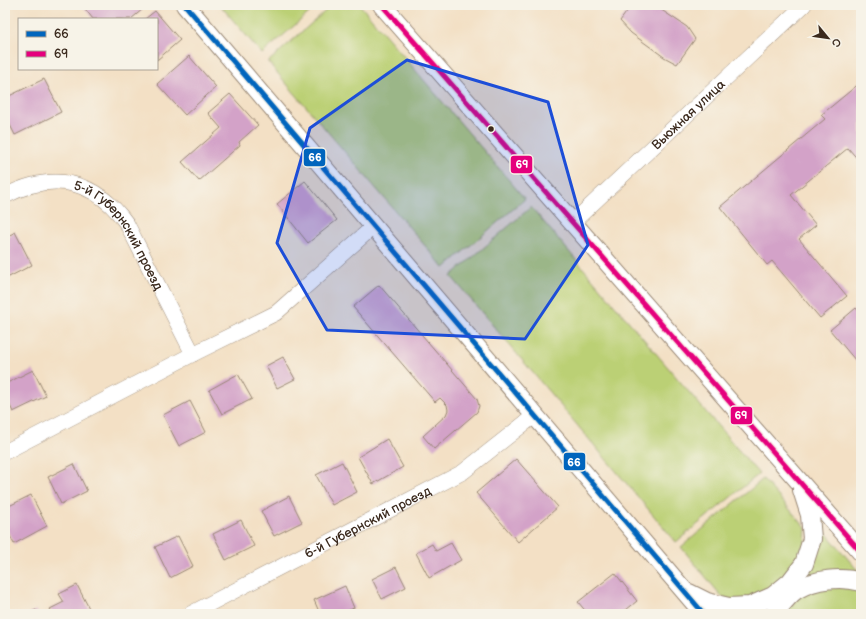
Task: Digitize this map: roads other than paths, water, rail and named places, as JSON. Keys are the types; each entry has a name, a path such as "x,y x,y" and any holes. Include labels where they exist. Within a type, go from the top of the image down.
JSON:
{"street":[{"path":"185,5 704,614"},
{"path":"382,5 861,552"},
{"name":"Вьюжная улица","path":"572,223 804,5"},
{"name":"5-й Губернский проезд","path":"5,196 31,185 47,182 63,182 93,192 106,200 118,211 127,224 193,354"},
{"path":"5,452 193,354 276,313 374,226"},
{"name":"6-й Губернский проезд","path":"190,614 463,472 535,415"},
{"path":"683,590 707,602 729,607 750,606 773,596 790,582 804,564 812,538 810,514 799,483"},
{"path":"775,614 776,611 796,591 821,580 852,579 861,582"}]}
